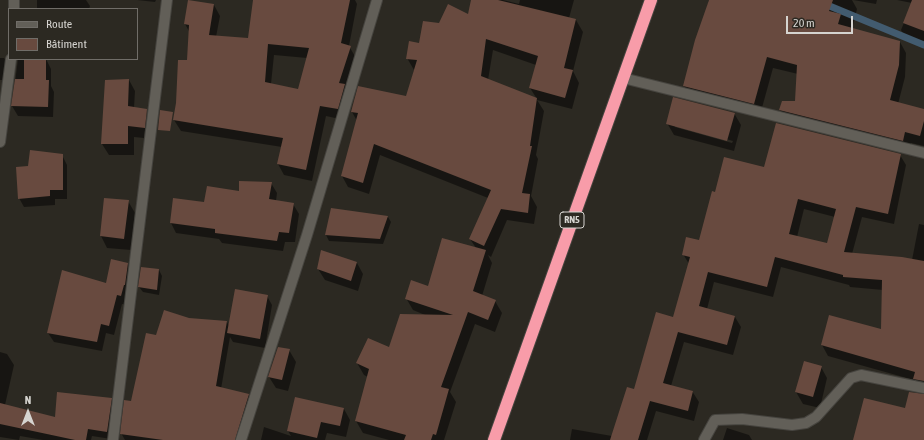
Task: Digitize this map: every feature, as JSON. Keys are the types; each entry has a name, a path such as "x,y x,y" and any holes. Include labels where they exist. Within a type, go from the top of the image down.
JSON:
{"highway":[{"name":"RN5","path":"494,440 651,0"}],"street":[{"path":"113,440 167,0"},
{"path":"241,440 307,235 377,0"},
{"path":"0,142 11,60"},
{"path":"623,78 924,153"},
{"path":"704,440 715,420 742,419 792,425 806,423 816,417 851,378 861,374 924,388"}],"building":[{"path":"188,0 214,4 209,35 248,38 253,0 350,0 341,43 351,46 339,83 345,84 338,109 320,106 306,170 277,164 283,138 173,120 176,103 178,60 187,60 189,25 184,24","holes":["268,44 309,48 298,89 265,82"]},
{"path":"471,0 498,0 576,19 564,68 573,70 565,98 529,88 538,56 486,39 481,76 537,98 530,146 532,146 522,193 530,194 528,213 501,209 484,246 469,239 491,190 374,144 363,183 341,176 358,113 351,112 358,86 406,96 417,60 406,59 409,41 419,43 423,21 439,23 448,4 468,14"},
{"path":"709,0 833,0 829,11 841,14 838,24 900,41 899,65 890,100 924,109 924,121 920,136 905,132 903,141 779,110 782,101 795,101 797,65 767,57 754,104 683,86 695,40"},
{"path":"912,0 924,0 924,31 903,23"},
{"path":"24,60 46,60 46,80 49,80 48,107 11,106 15,79 24,79"},
{"path":"129,79 128,106 147,109 145,128 128,126 128,144 101,144 105,80"},
{"path":"673,97 735,113 727,141 666,124"},
{"path":"160,110 173,112 170,131 158,130"},
{"path":"776,123 901,154 888,214 856,207 844,252 902,257 924,261 924,381 913,379 915,372 821,345 829,315 881,329 882,280 843,277 843,275 775,257 767,287 708,272 699,306 735,316 727,345 678,332 663,383 693,391 688,411 650,401 638,440 610,440 627,387 634,389 656,312 673,317 690,257 682,255 686,237 699,240 712,191 715,192 724,157 764,167","holes":["798,199 836,209 827,243 789,234"]},
{"path":"30,150 63,154 63,190 50,190 50,196 18,199 16,167 28,166"},
{"path":"239,181 272,182 269,199 294,203 289,233 279,232 277,241 215,233 215,229 170,223 173,198 204,202 207,186 239,191"},
{"path":"104,198 129,200 124,239 100,236"},
{"path":"331,208 388,216 380,239 325,235"},
{"path":"442,238 486,250 473,291 496,300 488,320 468,312 441,387 449,389 436,435 433,434 431,440 404,440 406,435 355,421 369,369 356,363 368,338 389,347 400,314 453,315 405,299 411,280 428,286"},
{"path":"321,250 357,262 351,281 317,269"},
{"path":"111,259 128,263 125,285 121,296 117,295 109,326 101,324 97,342 47,333 62,270 106,283"},
{"path":"141,267 159,269 157,290 138,287"},
{"path":"235,289 268,295 260,339 227,333"},
{"path":"164,310 189,318 227,321 216,386 249,394 235,440 163,440 120,434 124,400 131,401 146,333 156,335"},
{"path":"278,347 290,349 282,380 268,377"},
{"path":"804,361 822,366 813,397 795,392"},
{"path":"57,392 112,398 107,432 88,429 86,440 75,440 0,424 0,403 55,417"},
{"path":"909,392 924,394 924,440 853,440 864,398 905,408"},
{"path":"295,397 344,408 340,426 321,422 317,438 287,431"}],"waterway":[{"path":"815,0 924,45"}]}
